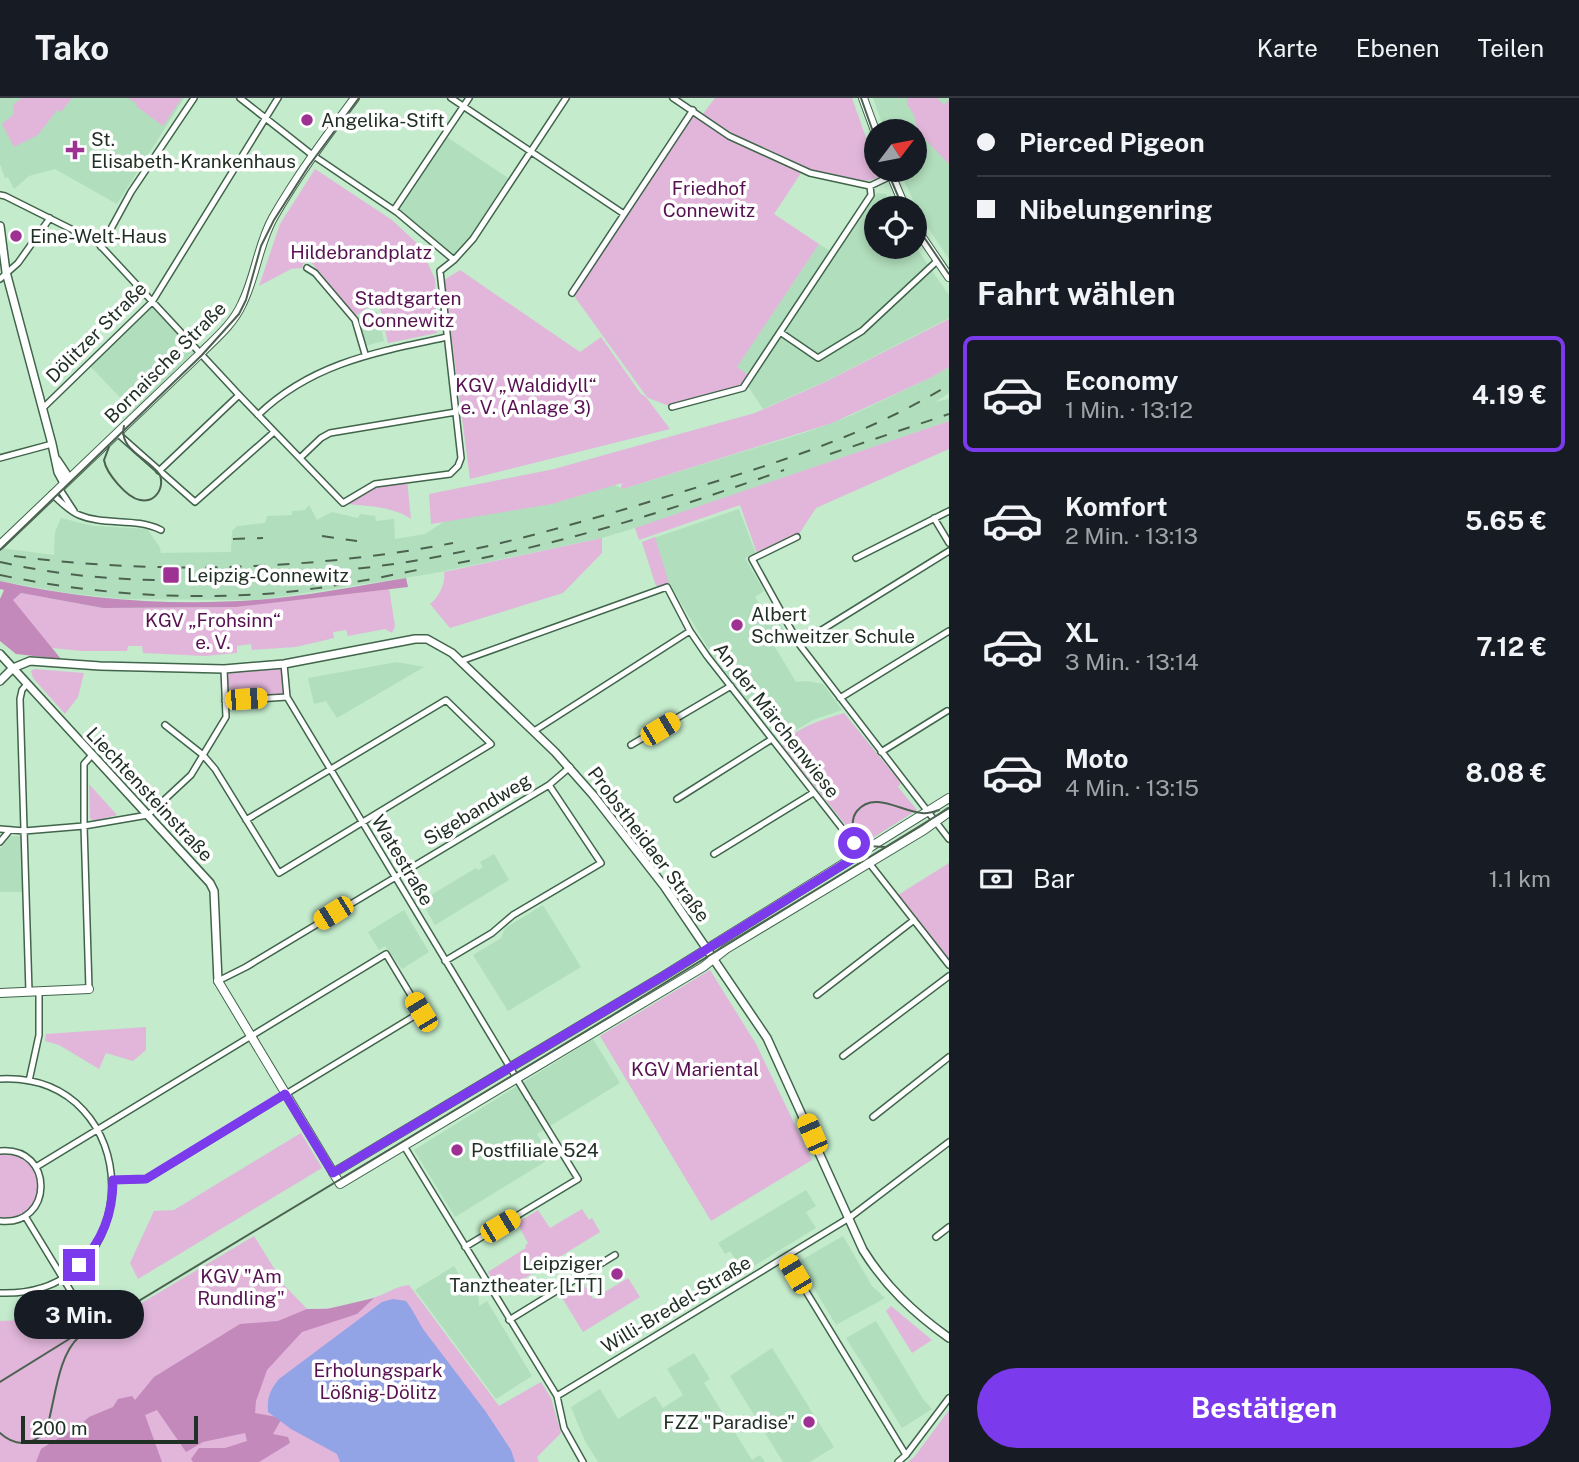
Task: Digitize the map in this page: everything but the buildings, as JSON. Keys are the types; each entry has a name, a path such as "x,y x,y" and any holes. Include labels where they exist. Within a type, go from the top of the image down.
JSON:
{"main road":[{"name":"Bornaische Straße","path":"0,545 231,322 242,306 263,239 273,219 313,155 355,98"},
{"path":"863,98 871,119"},
{"path":"927,246 949,277"},
{"path":"333,1173 708,948 949,798"},
{"path":"218,981 340,1184 517,1080 949,812"},
{"path":"0,993 89,989"}],"street":[{"path":"101,247 131,192 194,98"},
{"path":"240,98 313,155 394,210 454,260"},
{"name":"Dölitzer Straße","path":"43,408 152,302 278,98"},
{"path":"452,98 624,214"},
{"path":"394,210 469,98"},
{"path":"0,195 50,218 101,247 343,503 375,484 450,474 458,466 461,458 440,271 460,255 473,239 566,98"},
{"path":"673,98 729,136 783,162 810,173 870,186 876,182"},
{"path":"572,293 693,110"},
{"path":"672,407 743,388 871,195 870,186"},
{"path":"0,279 18,262 50,218"},
{"path":"0,226 6,272 61,486 76,514 94,519 149,524 161,530"},
{"path":"780,332 818,358 862,331 937,261"},
{"path":"307,268 315,273 355,320 365,354"},
{"path":"258,415 272,401 316,374 365,354 447,337"},
{"path":"159,471 239,395"},
{"path":"300,458 330,433 456,412"},
{"path":"117,433 195,502 274,432"},
{"path":"0,458 52,444"},
{"path":"856,558 949,511"},
{"path":"934,518 949,543"},
{"path":"797,537 752,559 799,644 949,839"},
{"path":"799,644 949,551"},
{"name":"An der Märchenwiese","path":"461,661 667,587 690,631 730,686 949,965"},
{"path":"534,731 690,631"},
{"path":"840,698 949,631"},
{"name":"Probstheidaer Straße","path":"284,664 427,639 439,644 461,661 570,767 664,886 766,1038 863,1250 887,1286 909,1308 949,1338"},
{"name":"Liechtensteinstraße","path":"0,654 214,891 218,981"},
{"path":"0,681 13,668 30,661 100,666 224,669 284,664"},
{"name":"Watestraße","path":"284,664 288,696 578,1179 465,1247"},
{"path":"0,829 24,831 84,826 148,815 191,775 226,717 224,669"},
{"path":"27,684 19,699 24,831 39,1035 29,1081"},
{"path":"631,745 730,686"},
{"path":"225,701 288,696"},
{"path":"165,725 204,755 215,769 246,820 279,873 491,744 446,700 246,820"},
{"path":"881,752 947,711"},
{"path":"677,799 772,739"},
{"path":"89,989 84,764 92,755"},
{"name":"Sigebandweg","path":"218,981 246,967 549,785 570,767"},
{"path":"445,961 492,933 513,915 601,863 549,785"},
{"path":"715,854 813,793"},
{"path":"0,842 10,830"},
{"path":"817,995 914,920"},
{"path":"36,1167 386,954 421,1012 146,1179 113,1180"},
{"path":"844,1056 949,975"},
{"path":"873,1117 949,1057"},
{"path":"0,1079 29,1081 53,1089 87,1115 98,1130 108,1153 113,1180 111,1210 98,1241 84,1260 62,1277 34,1290 0,1293"},
{"name":"Willi-Bredel-Straße","path":"557,1396 849,1218 949,1142"},
{"path":"404,1146 557,1396 564,1428 583,1462"},
{"path":"0,1151 22,1154 36,1167 41,1181 36,1205 24,1216 0,1221"},
{"path":"24,1216 84,1314"},
{"path":"936,1237 949,1227"},
{"path":"509,1320 615,1255"},
{"path":"785,1257 906,1455"},
{"path":"898,1462 949,1398"}],"shaded area":[{"name":"St. Elisabeth-Krankenhaus","path":"0,98 184,98 117,204 55,169 29,176 14,189 8,177 5,178 0,164"},
{"path":"873,98 949,98 949,259 927,226 927,196 911,196 905,182 928,182 928,119 881,119"},
{"path":"444,135 511,180 473,239 454,260 394,210"},
{"path":"864,212 864,259 924,259 949,295 949,318 826,381 763,409 748,386 753,378 736,367 819,244 835,254"},
{"path":"152,302 201,353 136,414 88,364"},
{"path":"377,312 384,341 365,346 358,316"},
{"path":"949,367 949,393 935,402 949,399 949,421 602,538 430,574 258,600 124,599 67,593 0,581 0,548 54,555 55,532 61,518 93,526 147,529 161,553 231,552 232,531 237,526 265,523 267,516 292,515 292,511 305,510 309,505 317,520 332,512 358,518 360,514 375,516 376,521 394,519 395,539 425,534 445,521 552,504 615,485 623,489 807,432 852,415"},
{"name":"Albert Schweitzer Schule","path":"739,509 756,554 745,558 764,591 755,597 770,621 777,618 786,634 772,642 796,682 823,684 842,710 813,720 779,740 713,656 669,583 656,586 642,542"},
{"path":"406,578 408,587 236,607 103,608 21,593 13,600 61,659 16,654 0,641 0,599 4,590 0,589 0,581 95,597 160,602 225,602 276,598"},
{"path":"397,662 424,667 337,718 326,701 314,704 308,678"},
{"path":"11,836 20,836 23,892 0,892 0,849"},
{"path":"494,854 509,880 435,925 421,901 476,868 478,870 483,867 480,862"},
{"path":"543,905 581,967 508,1011 473,955 501,938 505,928"},
{"path":"404,910 429,952 402,969 385,946 379,950 368,932"},
{"path":"593,1039 620,1083 537,1134 551,1158 455,1217 414,1150"},
{"path":"806,1190 816,1206 806,1212 816,1228 744,1272 730,1251 725,1254 718,1243"},
{"path":"843,1236 872,1286 885,1298 836,1325 798,1262"},
{"path":"454,1266 463,1281 468,1279 478,1296 479,1306 487,1301 532,1376 496,1399 415,1290"},
{"path":"374,1298 357,1314 302,1332 267,1370 256,1401 255,1413 282,1418 273,1434 288,1437 290,1443 259,1462 193,1462 191,1459 199,1448 225,1448 247,1441 245,1433 203,1442 186,1452 157,1410 145,1415 162,1462 36,1462 41,1449 89,1417 113,1407 118,1399 132,1396 135,1400 154,1377 240,1324 278,1321 307,1309 327,1309"},
{"path":"876,1321 923,1399 932,1409 902,1428 846,1338"},
{"path":"772,1348 834,1447 810,1462 783,1462 730,1376"},
{"path":"694,1353 710,1379 704,1383 752,1460 760,1455 765,1462 598,1462 585,1441 571,1407 600,1389 618,1419 655,1396 663,1408 683,1395 667,1369"}],"green space":[{"path":"22,98 72,98 61,112 57,110 38,135 14,147 2,124 13,115 14,104"},
{"path":"128,98 182,98 163,126"},
{"path":"715,98 852,98 864,132 864,181 840,179 790,162 702,115"},
{"path":"907,98 937,98 944,105 949,100 949,164 928,142 928,119 915,119 907,104"},
{"name":"Friedhof Connewitz","path":"693,110 729,136 803,170 774,214 819,244 737,367 751,377 743,388 672,407 648,398 572,293"},
{"name":"Hildebrandplatz","path":"315,169 392,220 420,246 435,279 437,333 388,343 378,299 356,316 310,261 303,264 302,268 291,269 259,286 280,224"},
{"name":"KGV „Waldidyll“ e. V. (Anlage 3)","path":"460,270 580,352 601,337 641,394 670,429 470,479 444,280"},
{"path":"949,319 949,367 832,423 623,489 622,483 552,504 431,524 429,494 554,469 755,413 825,382"},
{"path":"949,421 949,449 816,508 797,537 758,556 740,505 639,540 635,528"},
{"path":"407,480 411,519 387,509 343,503 365,488"},
{"path":"655,537 669,583 658,587 642,542"},
{"path":"602,538 602,553 563,593 450,628 430,604 441,590 444,572"},
{"name":"KGV „Frohsinn“ e. V.","path":"389,588 395,626 392,633 385,629 348,636 346,630 333,632 334,638 296,647 252,650 251,644 237,646 237,653 205,656 143,653 142,646 128,646 127,651 52,648 12,600 21,593 103,608 236,607"},
{"path":"284,664 287,697 225,701 224,669"},
{"path":"34,669 84,673 78,697 65,714 33,678 31,671"},
{"path":"844,713 901,783 898,787 917,810 863,844 782,745 802,729"},
{"path":"89,784 117,815 94,821 90,818"},
{"path":"949,863 949,961 898,895"},
{"name":"KGV Mariental","path":"710,970 756,1044 812,1160 711,1221 600,1036"},
{"path":"146,1027 146,1050 133,1061 106,1053 99,1069 59,1045 45,1041 46,1034"},
{"path":"301,1133 322,1168 138,1279 130,1263 154,1211 174,1210"},
{"path":"0,1153 16,1154 25,1158 32,1165 38,1183 34,1202 29,1209 14,1218 0,1219"},
{"path":"582,1209 589,1220 592,1218 600,1232 501,1293 488,1272 526,1248 528,1243 517,1223 538,1210 550,1228"},
{"name":"Erholungspark Lößnig-Dölitz","path":"254,1236 285,1286 307,1309 357,1303 409,1285 499,1406 541,1382 551,1398 561,1433 537,1457 539,1462 0,1462 0,1321 22,1320 24,1335 73,1310 82,1326 89,1322 92,1328 98,1329"},
{"path":"628,1278 640,1297 583,1332 561,1296 583,1283 593,1299"},
{"path":"891,1306 932,1340 912,1353 886,1311"},
{"path":"949,1410 949,1462 908,1462 915,1456"}],"water":[{"path":"393,1299 406,1301 423,1329 486,1412 511,1450 515,1462 340,1462 337,1454 291,1429 268,1412 270,1394 279,1379 382,1302"}],"tram line":[{"path":"0,550 202,355 239,314 246,300 261,246 274,220 308,167 359,98"},
{"path":"861,98 868,119"},
{"path":"892,182 898,196"},
{"path":"927,242 949,274"},
{"path":"109,447 104,460 118,484 129,495 140,500 154,497 160,489 160,475 130,448 123,434 124,426"},
{"path":"885,847 867,846 854,833 854,816 864,805 880,802 914,812 931,813 939,810"},
{"path":"0,1433 12,1441 23,1443 35,1440 46,1431 61,1368 79,1337 611,1016 949,808"},
{"path":"0,1382 74,1336"}],"railway":[{"path":"0,562 65,574 197,580 309,574 423,559 476,549 566,526 754,470 854,433 949,385"},
{"path":"830,454 949,414"},
{"path":"458,563 542,545 623,523 784,470"},
{"path":"322,536 357,541"},
{"path":"233,539 263,538"},
{"path":"14,556 123,566 234,567 345,559 453,543"},
{"path":"0,575 98,591 231,596 305,590 427,568"}],"place":[{"name":"Angelika-Stift","path":"307,120"},
{"name":"St. Elisabeth-Krankenhaus","path":"75,150"},
{"name":"Eine-Welt-Haus","path":"16,236"},
{"name":"Leipzig-Connewitz","path":"171,575"},
{"name":"Albert Schweitzer Schule","path":"737,625"},
{"name":"Postfiliale 524","path":"457,1150"},
{"name":"Leipziger Tanztheater [LTT]","path":"617,1274"},
{"name":"FZZ \"Paradise\"","path":"809,1422"}],"route":[{"path":"79,1265 104,1230 111,1210 113,1180 146,1179 285,1094 333,1173 665,975 862,853 854,843"}],"park label":[{"name":"Stadtgarten Connewitz","path":"408,309"},
{"name":"KGV \"Am Rundling\"","path":"241,1287"}]}
